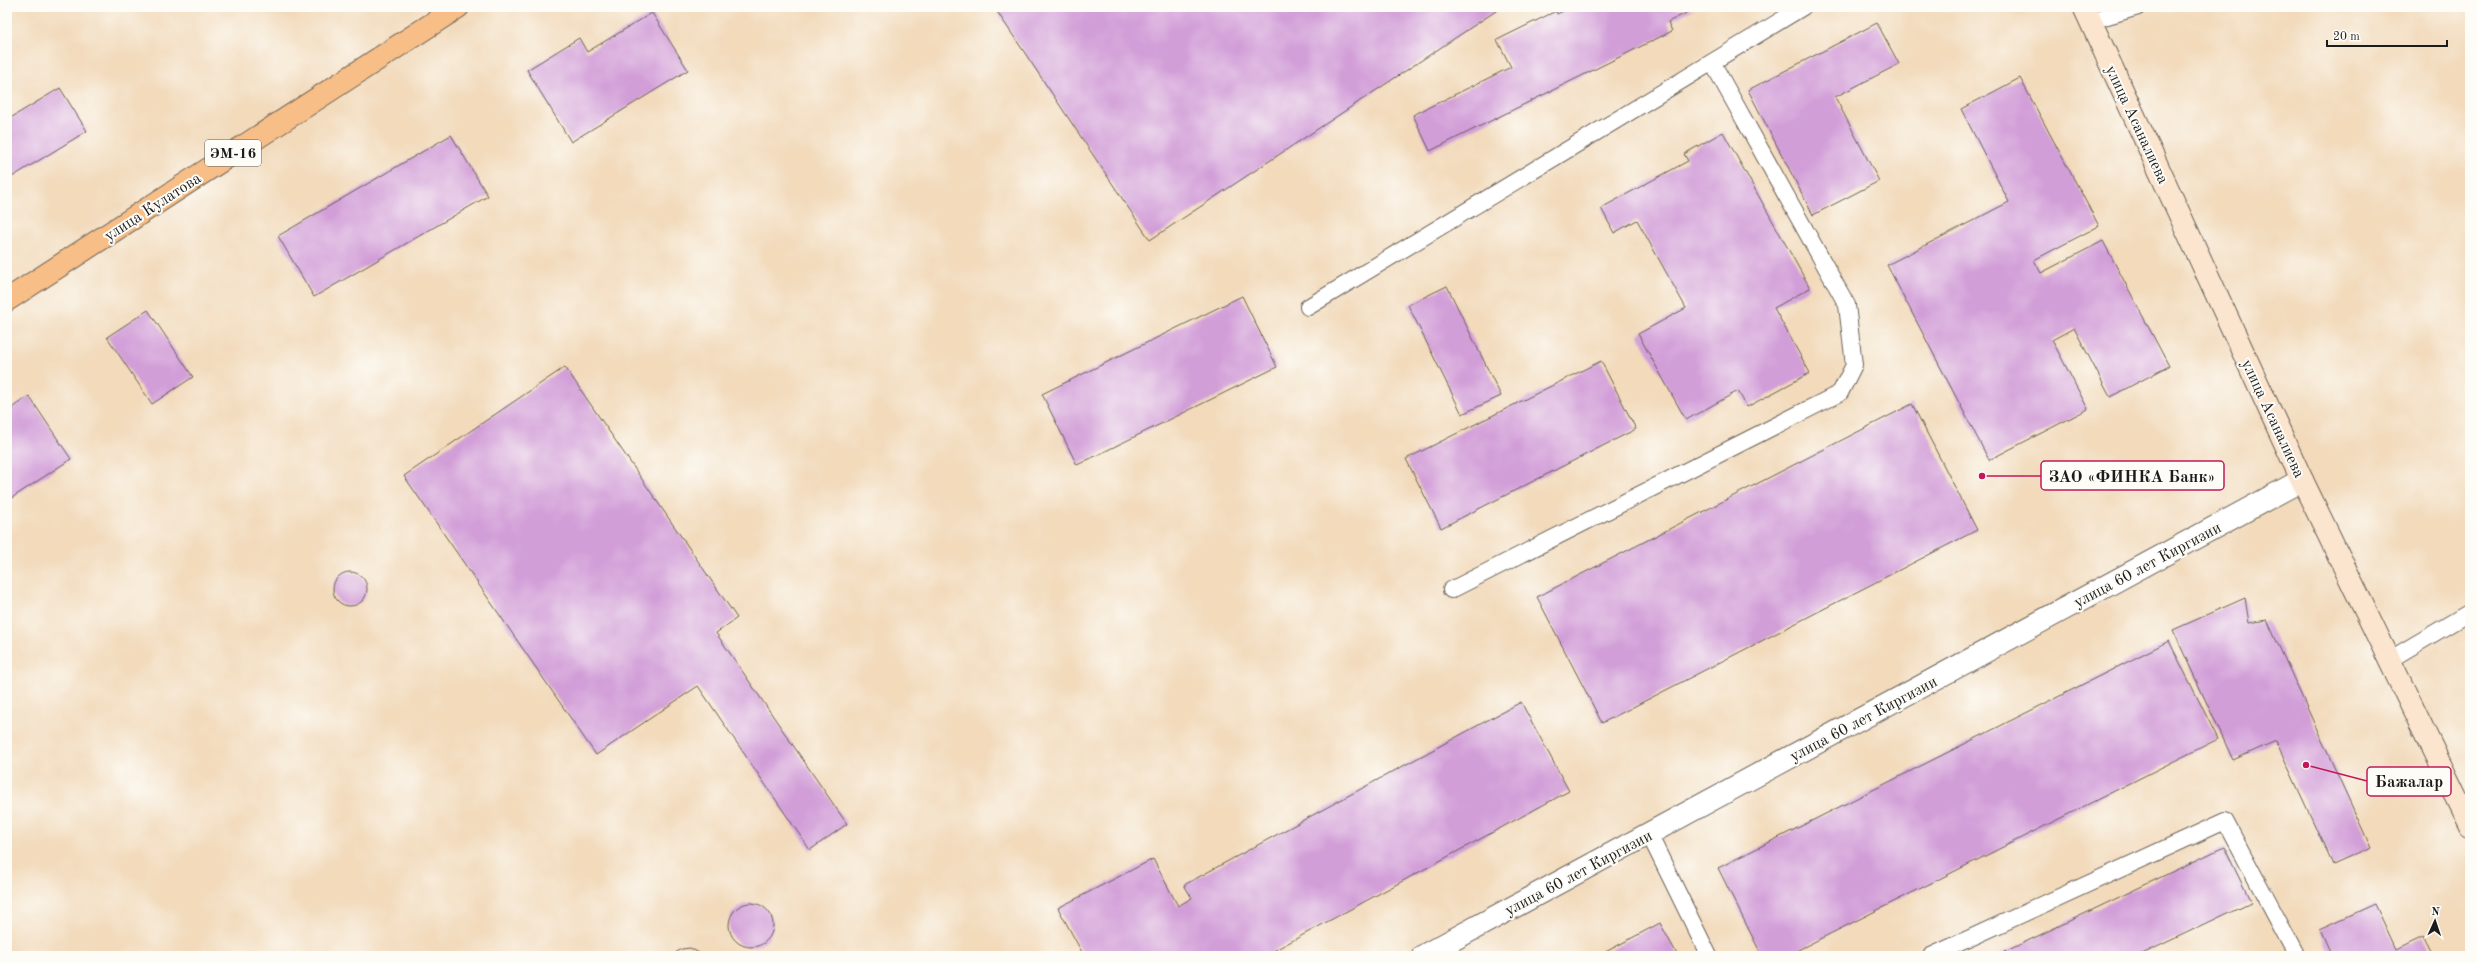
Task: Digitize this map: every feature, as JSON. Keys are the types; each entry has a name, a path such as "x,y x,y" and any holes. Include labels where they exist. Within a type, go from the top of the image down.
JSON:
{"highway":[{"name":"улица Кулатова","path":"7,300 458,7"}],"main road":[{"name":"улица Асаналиева","path":"2087,14 2302,480 2470,826"}],"street":[{"name":"улица 60 лет Киргизии","path":"1423,956 2302,480"}],"lane":[{"path":"1308,307 1804,7"},
{"path":"2087,14 2138,7"},
{"path":"1451,590 1840,393 1854,365 1847,305 1712,62"},
{"path":"2389,660 2470,612"},
{"path":"1931,956 2225,821 2297,956"},
{"path":"1649,834 1709,956"}],"building":[{"path":"994,7 1502,7 1150,240"},
{"path":"1572,7 1694,9 1668,22 1672,31 1430,151 1413,115 1511,67 1497,40 1556,11 1557,14"},
{"path":"652,13 688,70 571,142 527,70 579,38 587,52"},
{"path":"1877,23 1899,64 1835,97 1879,181 1813,215 1748,90"},
{"path":"2020,78 2099,226 2034,260 2041,273 2103,241 2169,366 2110,397 2074,328 2052,340 2088,409 1989,460 1887,265 2009,202 1961,109"},
{"path":"60,88 87,131 7,180 7,120"},
{"path":"1723,132 1810,288 1774,308 1810,373 1747,407 1738,391 1686,420 1638,334 1686,308 1637,220 1614,233 1601,208 1688,161 1684,154"},
{"path":"451,135 488,196 314,297 278,236"},
{"path":"1447,286 1501,396 1462,414 1408,305"},
{"path":"1242,296 1277,367 1077,465 1042,394"},
{"path":"148,310 193,377 152,404 107,337"},
{"path":"1601,361 1636,429 1441,528 1406,459"},
{"path":"565,367 737,618 716,633 847,824 810,850 698,686 596,755 404,476"},
{"path":"29,396 71,459 7,501 7,411"},
{"path":"1912,404 1977,530 1602,723 1537,597"},
{"path":"353,572 362,577 366,582 366,596 362,601 357,605 347,606 343,605 334,596 333,586 334,582 343,573"},
{"path":"2245,598 2249,623 2267,620 2371,848 2333,865 2276,741 2233,760 2173,630"},
{"path":"2169,641 2218,739 1786,956 1762,956 1718,868"},
{"path":"1521,702 1569,791 1264,956 1084,956 1058,908 1153,859 1178,906 1192,898 1184,885"},
{"path":"2224,847 2251,902 2138,956 1996,956"},
{"path":"747,903 755,903 760,904 767,909 772,916 772,934 767,941 760,946 747,947 739,944 732,937 729,929 729,921 732,913 739,906"},
{"path":"2375,904 2396,949 2423,936 2433,956 2332,956 2320,929"},
{"path":"1660,923 1678,956 1598,956"},
{"path":"690,948 705,956 670,956 682,949"}],"place":[{"name":"ЗАО «ФИНКА Банк»","path":"1982,476"},
{"name":"Бажалар","path":"2306,765"}]}
